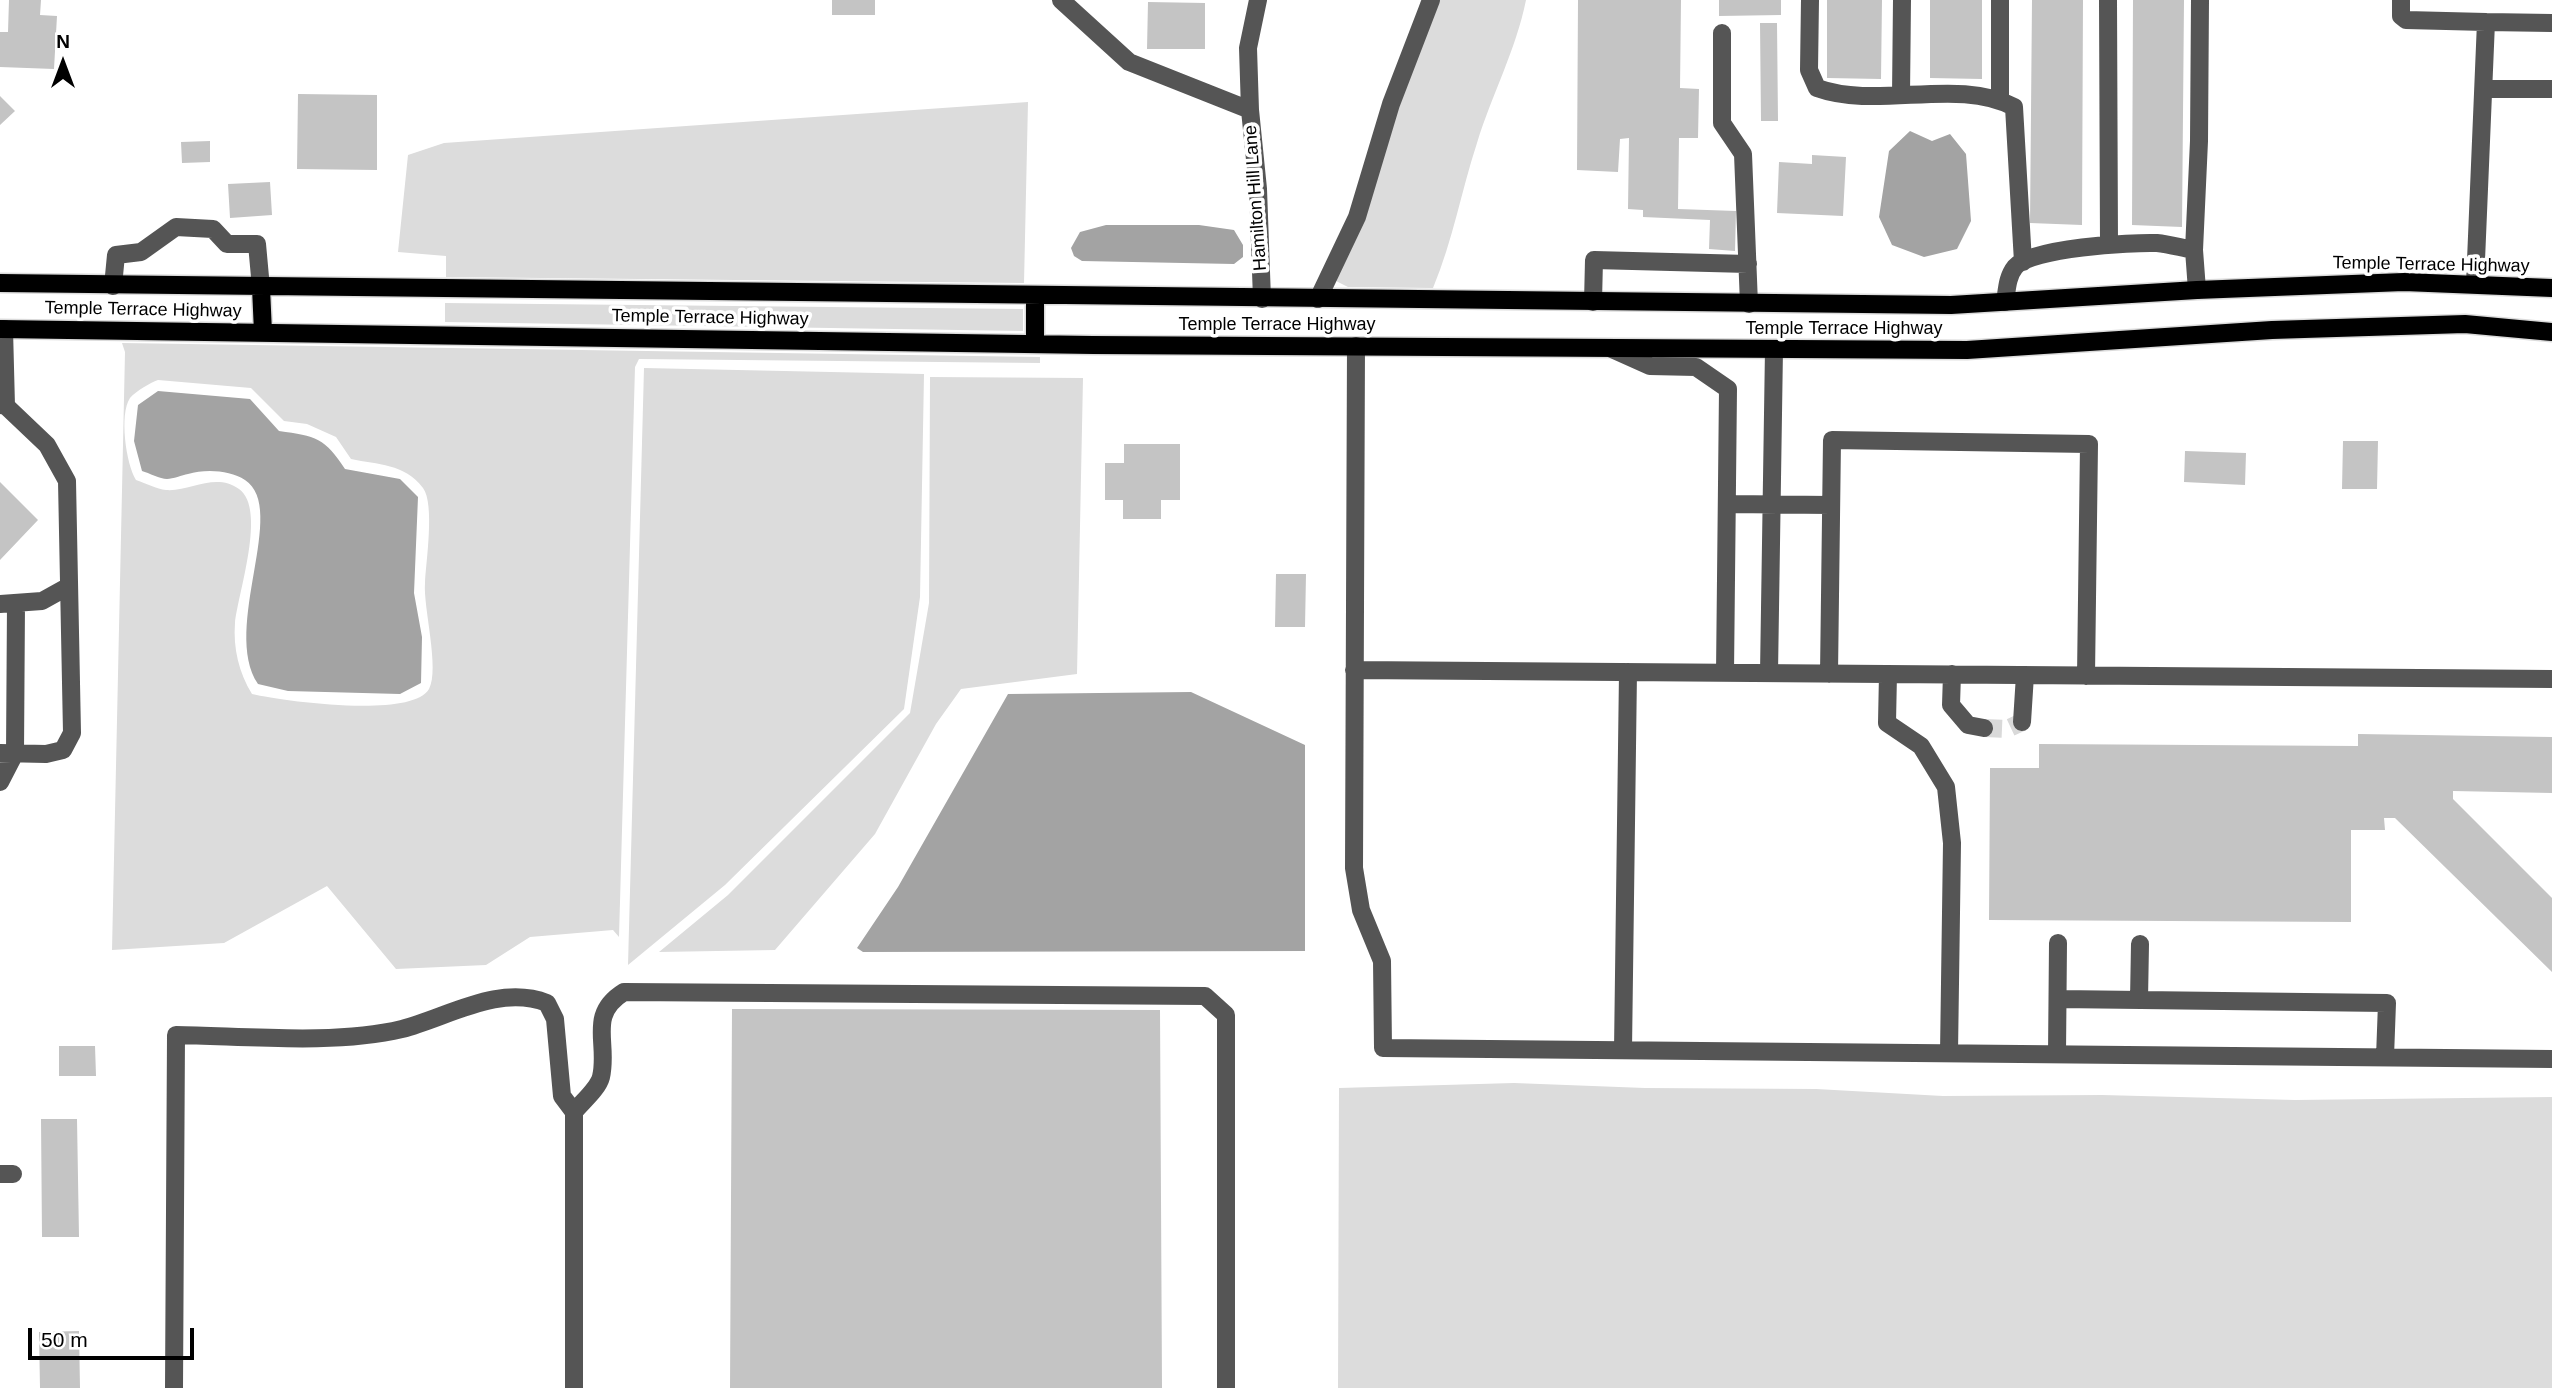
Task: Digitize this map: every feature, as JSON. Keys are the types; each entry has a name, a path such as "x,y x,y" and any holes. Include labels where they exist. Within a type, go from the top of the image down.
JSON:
{"main road":[{"name":"Temple Terrace Highway","path":"0,283 1951,305 2197,290 2404,282 2552,288"},
{"path":"261,288 262,332"},
{"path":"1035,296 1035,343"},
{"name":"Temple Terrace Highway","path":"2,329 1035,343 1967,350 2272,330 2465,324 2552,332"}],"street":[{"name":"Hamilton Hill Lane","path":"1061,0 1129,62 1250,110 1258,189 1262,299"},
{"path":"1250,110 1248,48 1258,0"},
{"path":"1318,299 1357,217 1391,104 1431,0"},
{"path":"1810,0 1809,70 1817,88 1830,92 2000,99 2014,107 2023,262"},
{"path":"1902,0 1902,95"},
{"path":"2000,0 2000,99"},
{"path":"2108,0 2109,245"},
{"path":"2197,290 2194,250 2199,141 2200,0"},
{"path":"2401,0 2401,16 2406,20 2552,23"},
{"path":"2475,284 2486,22"},
{"path":"1722,33 1722,122 1743,154 1749,304"},
{"path":"2484,89 2552,89"},
{"path":"113,286 116,255 141,252 176,227 213,229 227,244 257,244 261,288"},
{"path":"2005,303 2008,279 2017,265 2037,256 2109,245 2158,243 2194,250"},
{"path":"1593,302 1594,260 1748,264"},
{"path":"2,329 3,406 47,445 67,481 72,733 63,750 46,754 7,753"},
{"path":"1356,346 1354,868 1361,911 1382,961 1383,1048 2552,1059"},
{"path":"1612,349 1650,366 1696,367 1728,389 1726,673"},
{"path":"1769,673 1774,349"},
{"path":"1829,674 1832,440 2089,444 2086,676"},
{"path":"1727,504 1832,505"},
{"path":"0,782 7,753 8,604 42,601 69,586"},
{"path":"1354,670 2552,679"},
{"path":"1623,1050 1628,672"},
{"path":"1888,674 1887,723 1922,746 1946,787 1952,843 1949,1053"},
{"path":"1952,674 1951,705 1968,725 1984,728"},
{"path":"2022,722 2025,675"},
{"path":"2057,1054 2058,943"},
{"path":"2139,1000 2140,944"},
{"path":"574,1112 600,1079 603,1015 610,1001 624,992 1205,996 1226,1015 1226,1388"},
{"path":"174,1388 176,1035 351,1037 402,1029 461,1008 507,998 533,997 547,1003 555,1019 562,1096 574,1112 574,1388"},
{"path":"2059,999 2387,1003 2385,1057"}],"shaded area":[{"path":"1421,0 1526,0 1516,37 1477,143 1433,288 1348,287 1330,278 1407,52"},
{"path":"1028,102 1024,283 446,277 446,256 398,252 408,155 444,143"},
{"path":"1910,131 1932,141 1950,134 1966,154 1971,221 1957,249 1924,257 1892,245 1879,217 1889,151"},
{"path":"1106,225 1199,225 1234,230 1243,245 1243,257 1234,264 1082,261 1074,256 1071,248 1080,232"},
{"path":"445,303 1023,309 1023,331 445,322"},
{"path":"122,343 1040,357 1040,363 639,359 635,367 619,937 613,930 530,937 486,965 396,969 327,886 224,943 112,950 125,352","holes":["158,380 251,388 284,421 307,424 336,437 351,459 399,469 423,488 429,507 425,594 433,667 429,689 418,698 373,706 317,703 252,694 240,669 235,632 251,532 251,514 247,499 239,489 230,484 212,482 166,490 136,480 132,473 124,427 125,415 130,398 147,385"]},
{"path":"644,368 924,374 920,597 904,709 725,885 628,965"},
{"path":"930,377 1083,378 1077,674 961,689 936,724 875,834 775,950 659,952 728,895 910,713 929,603"},
{"path":"158,391 250,399 279,431 318,440 345,469 400,479 418,497 414,593 422,637 421,683 400,694 288,691 258,684 249,660 247,633 249,602 259,543 260,516 257,495 245,480 225,472 202,471 167,479 142,471 134,441 138,405"},
{"path":"1191,692 1305,745 1305,951 863,952 857,948 898,887 1008,694"},
{"path":"1514,1083 1645,1088 1816,1089 1943,1096 2102,1095 2295,1100 2552,1097 2552,1388 1338,1388 1339,1088"}],"building":[{"path":"9,0 41,0 40,15 57,16 54,69 0,67 0,32 8,32"},
{"path":"832,0 875,0 875,15 832,15"},
{"path":"1578,0 1681,0 1680,88 1699,89 1698,138 1679,138 1678,209 1736,211 1735,251 1709,249 1710,220 1643,217 1643,210 1628,209 1629,138 1620,139 1618,172 1577,170"},
{"path":"1719,0 1781,0 1781,15 1719,16"},
{"path":"1827,0 1882,0 1881,79 1827,78"},
{"path":"1930,0 1982,0 1982,79 1930,78"},
{"path":"2032,0 2083,0 2082,225 2030,223"},
{"path":"2133,0 2184,0 2182,227 2132,225"},
{"path":"1148,2 1205,3 1205,49 1147,49"},
{"path":"1760,23 1777,23 1778,121 1761,121"},
{"path":"298,94 377,95 377,170 297,169"},
{"path":"0,96 15,111 0,125"},
{"path":"210,141 210,162 182,163 181,142"},
{"path":"1812,155 1846,157 1843,216 1777,213 1779,162 1812,164"},
{"path":"270,182 272,215 230,218 228,184"},
{"path":"2343,441 2378,441 2377,489 2342,489"},
{"path":"1124,444 1180,444 1180,500 1161,500 1161,519 1123,519 1123,500 1105,500 1105,463 1124,463"},
{"path":"2185,451 2246,453 2245,485 2184,482"},
{"path":"0,482 38,520 0,560"},
{"path":"1276,574 1306,574 1305,627 1275,627"},
{"path":"2358,734 2552,737 2552,793 2453,791 2453,799 2552,898 2552,972 2395,818 2384,818 2385,830 2351,830 2351,922 1989,920 1990,768 2039,768 2039,744 2358,746"},
{"path":"732,1009 1160,1010 1162,1388 730,1388"},
{"path":"59,1046 95,1046 96,1076 59,1076"},
{"path":"41,1119 77,1119 79,1237 42,1237"},
{"path":"79,1331 80,1388 40,1388 39,1332"}],"tunnel":[{"path":"1984,728 2007,729 2022,722"}]}
